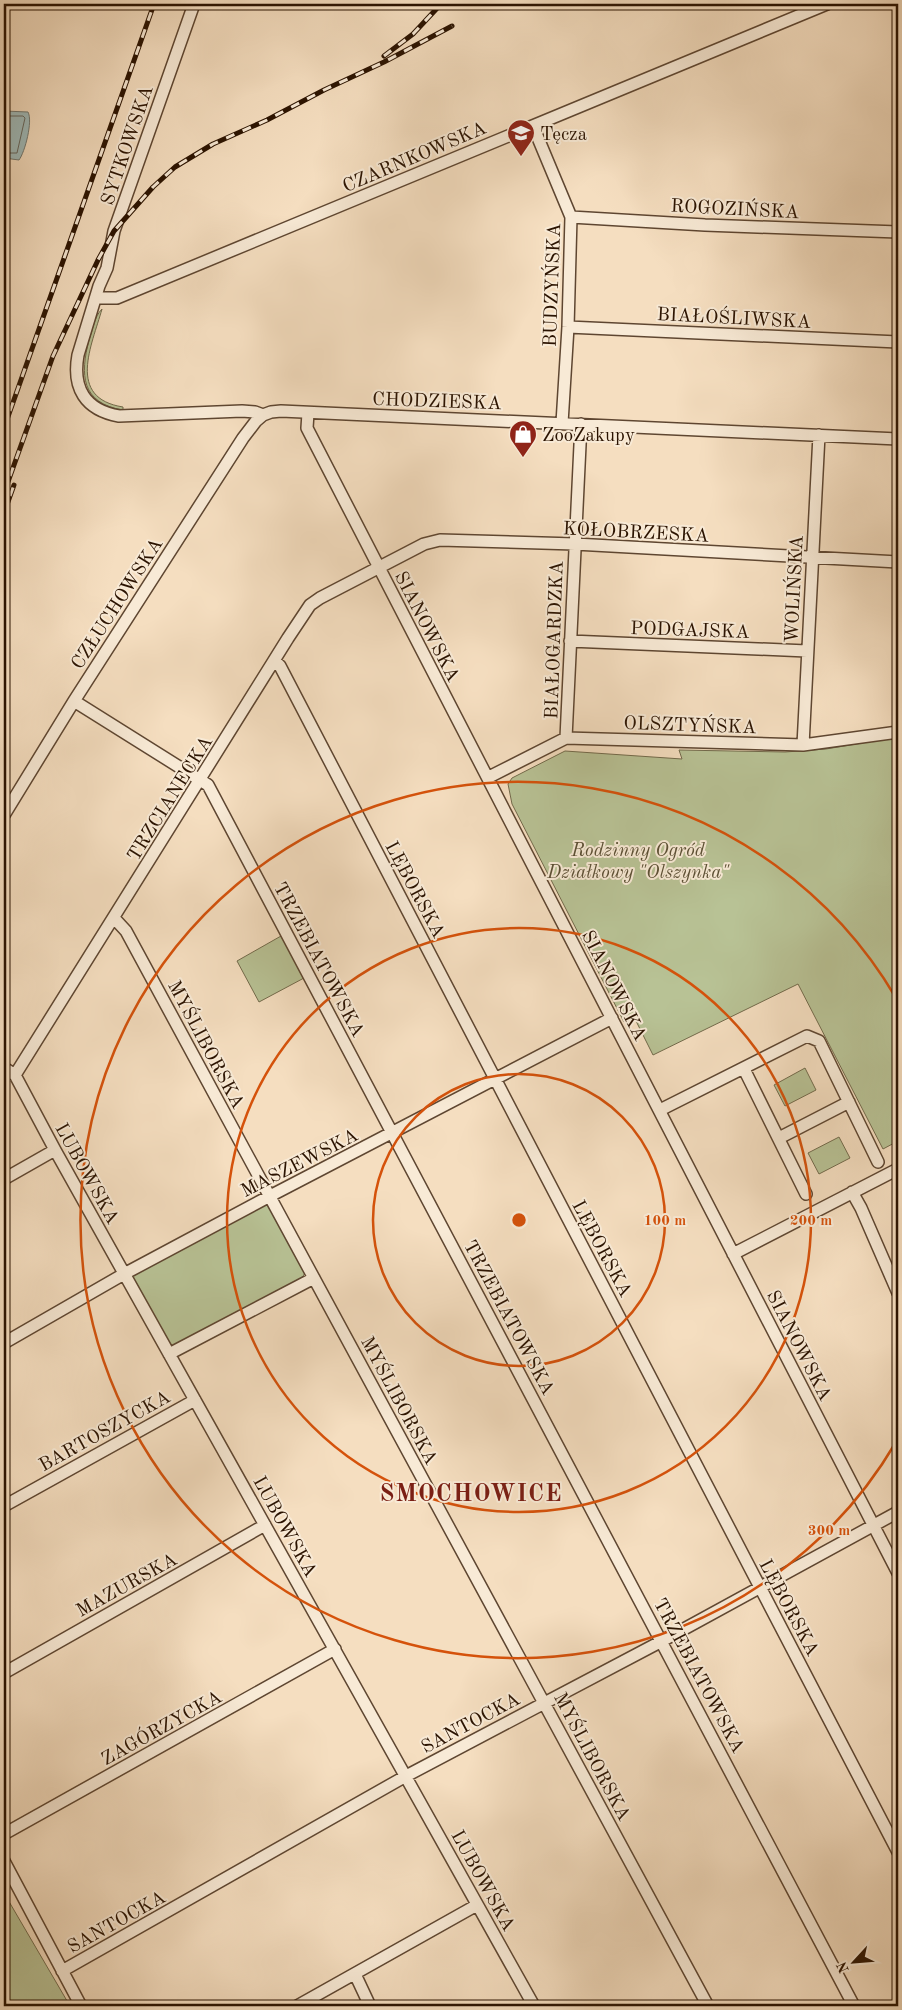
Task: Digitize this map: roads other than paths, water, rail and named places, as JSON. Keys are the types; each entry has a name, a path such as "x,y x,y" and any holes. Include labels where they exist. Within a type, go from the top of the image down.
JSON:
{"street":[{"name":"SYTKOWSKA","path":"96,298 107,268 114,231 124,200 194,4"},
{"name":"CZARNKOWSKA","path":"96,298 117,298 827,4"},
{"name":"BUDZYŃSKA","path":"533,126 571,217 568,327 562,423"},
{"name":"ROGOZIŃSKA","path":"571,217 705,225 898,232"},
{"name":"CHODZIESKA","path":"96,298 76,366 78,383 84,396 92,406 119,416 242,411 255,412 262,415 281,411 898,439"},
{"name":"BIAŁOŚLIWSKA","path":"568,327 898,342"},
{"name":"SIANOWSKA","path":"308,413 307,428 378,569 488,777 898,1573"},
{"name":"CZŁUCHOWSKA","path":"4,815 74,701 243,438 262,415"},
{"name":"BIAŁOGARDZKA","path":"566,738 581,424"},
{"name":"WOLIŃSKA","path":"803,745 819,435"},
{"name":"KOŁOBRZESKA","path":"378,569 434,540 575,544 898,562"},
{"name":"TRZCIANECKA","path":"15,1075 310,605 320,598 378,569"},
{"name":"PODGAJSKA","path":"570,641 807,652"},
{"name":"LĘBORSKA","path":"275,661 280,666 898,1852"},
{"name":"TRZEBIATOWSKA","path":"74,701 208,785 854,2006"},
{"name":"OLSZTYŃSKA","path":"488,777 566,738 803,745 898,732"},
{"name":"MYŚLIBORSKA","path":"114,918 126,931 708,2006"},
{"name":"MASZEWSKA","path":"4,1342 124,1274 270,1196 612,1018"},
{"path":"660,1110 807,1036 813,1037 819,1040 878,1162"},
{"name":"LUBOWSKA","path":"4,1068 15,1075 124,1274 534,2006"},
{"path":"744,1069 806,1194"},
{"path":"779,1138 849,1102"},
{"path":"4,1179 55,1150"},
{"path":"734,1254 898,1169"},
{"path":"852,1192 898,1293"},
{"path":"169,1354 314,1278"},
{"name":"BARTOSZYCKA","path":"4,1506 196,1400"},
{"name":"SANTOCKA","path":"62,1971 406,1776 898,1512"},
{"name":"MAZURSKA","path":"4,1673 265,1525"},
{"name":"ZAGÓRZYCKA","path":"4,1834 335,1649"},
{"path":"4,1861 81,2006"},
{"path":"297,2006 477,1905"},
{"path":"355,1974 370,2006"}],"water":[{"path":"4,111 28,112 30,122 28,136 19,160 4,158"}],"railway":[{"path":"4,428 154,4"},
{"path":"384,56 413,34 441,4"},
{"path":"4,493 53,356 98,260 114,231 153,187 175,167 213,144 267,120 452,26"},
{"path":"4,513 14,485"}],"place":[{"name":"Tęcza","path":"521,157"},
{"name":"ZooZakupy","path":"523,458"}],"district":[{"name":"SMOCHOWICE","path":"471,1493"}],"park label":[{"name":"Rodzinny Ogród Działkowy \"Olszynka\"","path":"638,860"}]}
